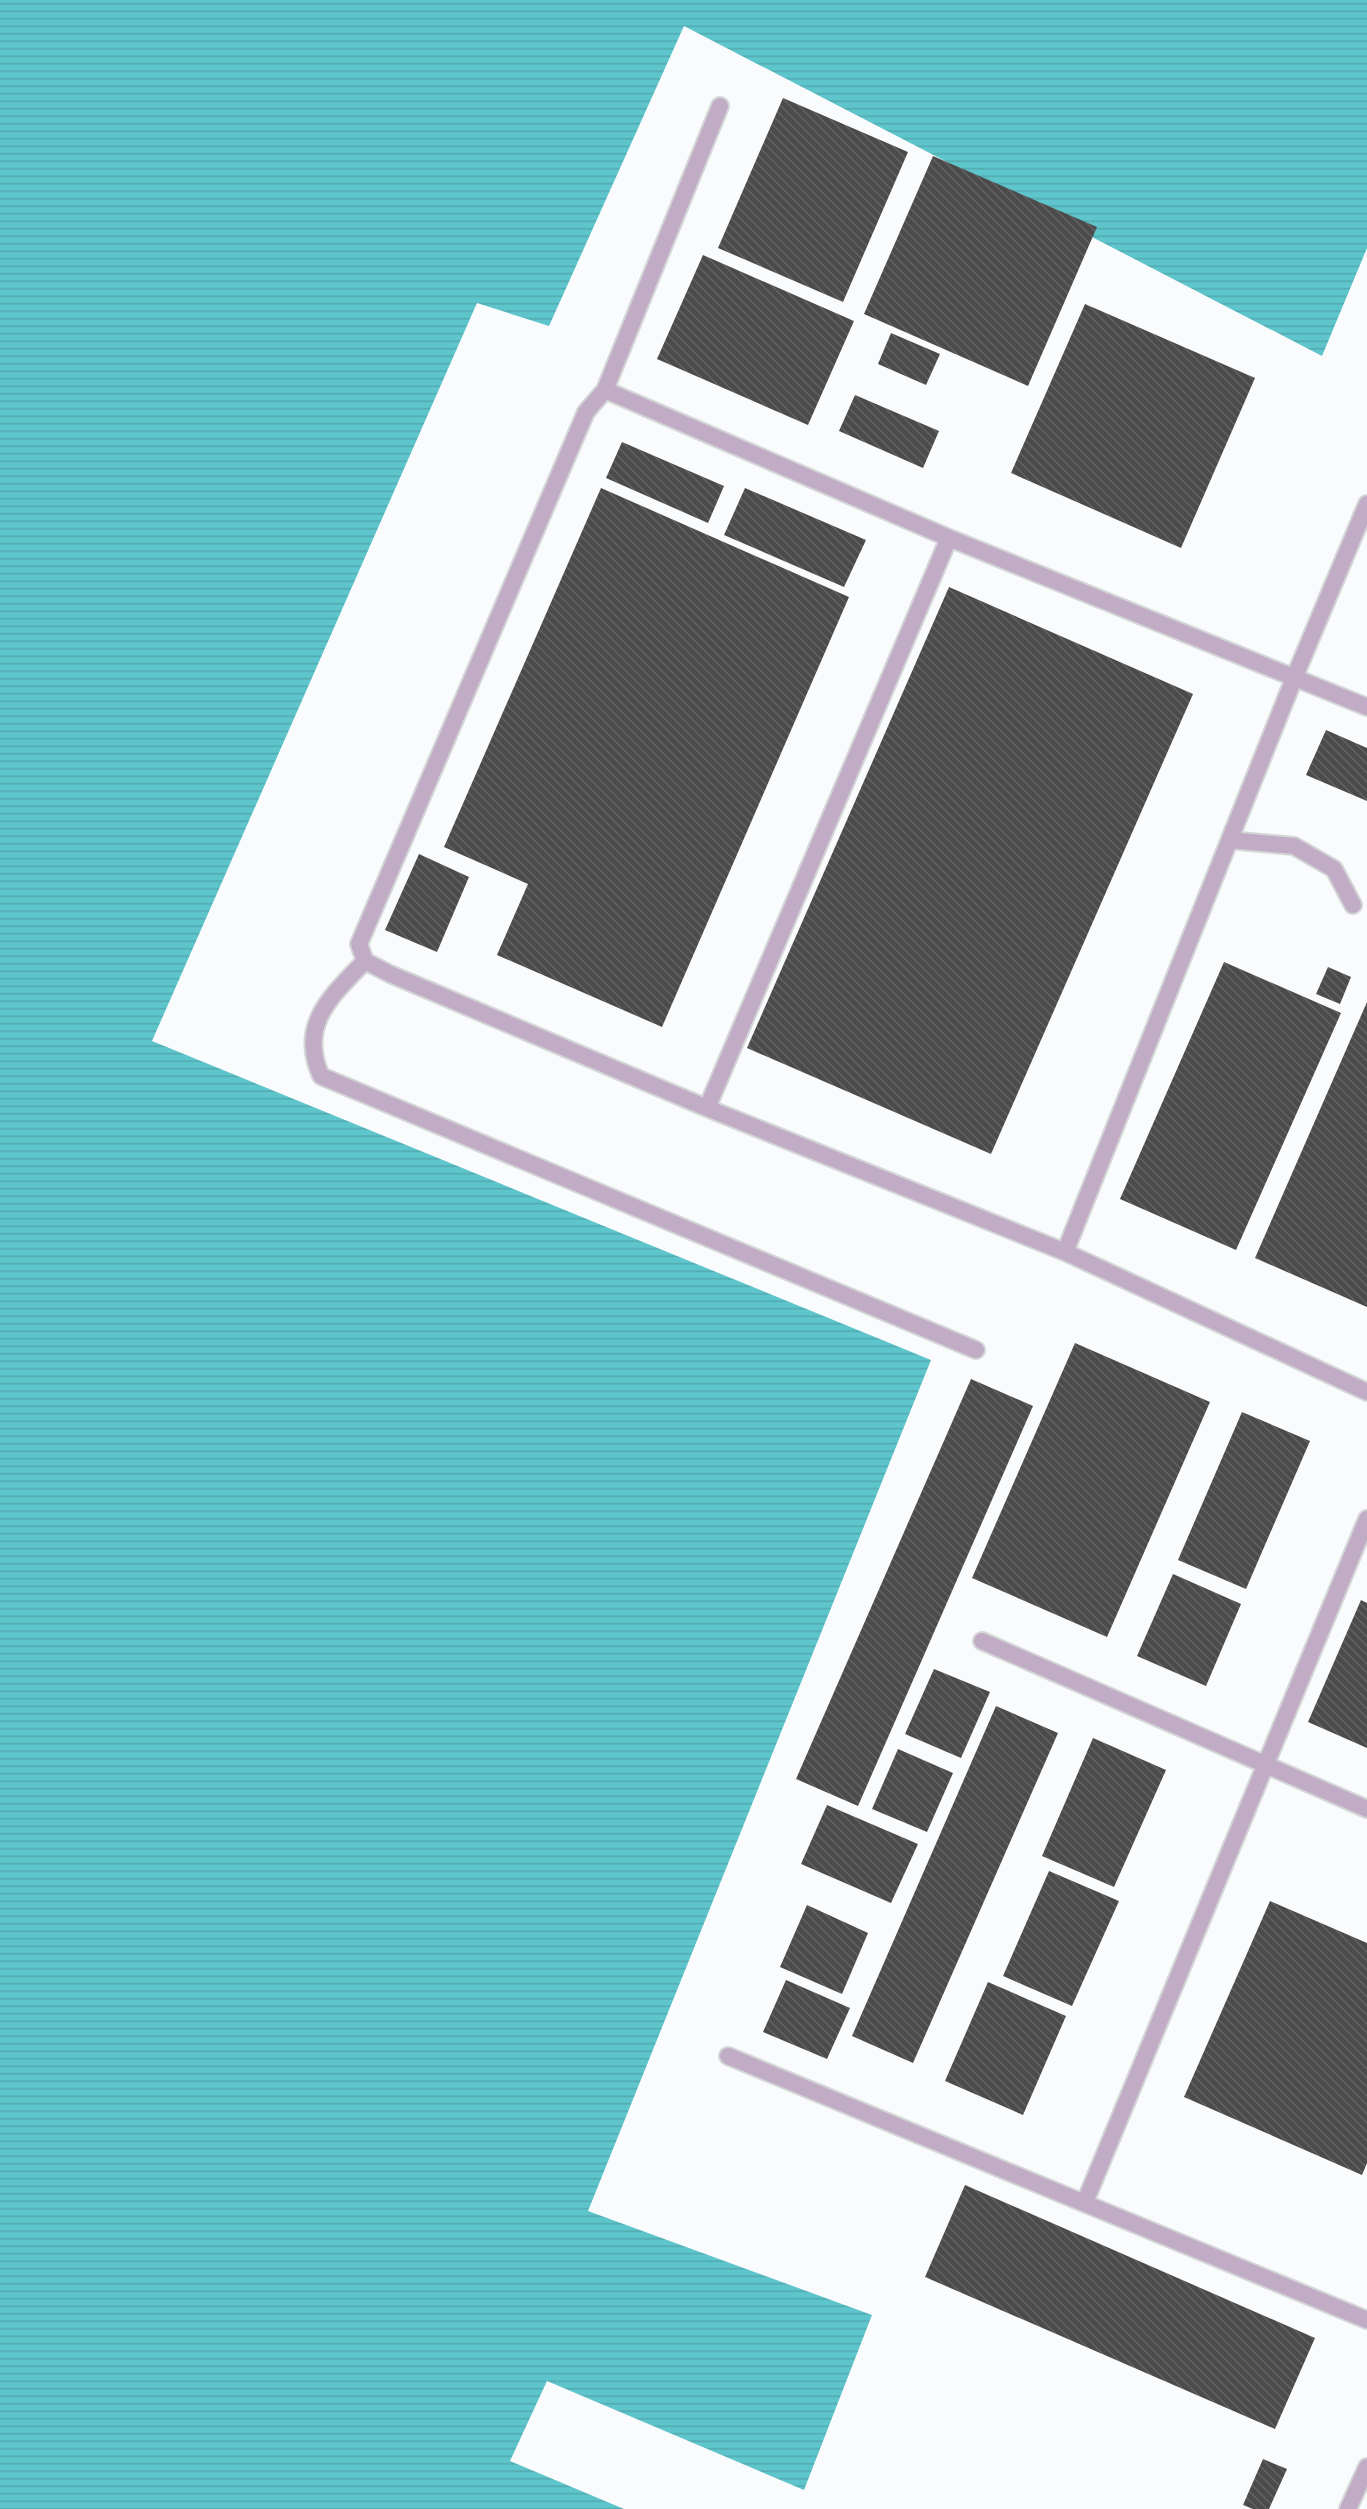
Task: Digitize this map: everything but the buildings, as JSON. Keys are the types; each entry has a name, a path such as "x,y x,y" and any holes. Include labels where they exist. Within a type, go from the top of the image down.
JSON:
{"lane":[{"path":"720,106 605,390 586,412 359,944 365,961 707,1108 1065,1252 1367,1392"},
{"path":"605,390 949,538 1367,707"},
{"path":"1065,1252 1295,676 1367,504"},
{"path":"707,1108 949,538"},
{"path":"1230,840 1294,846 1334,869 1353,905"},
{"path":"365,961 333,994 314,1026 312,1056 321,1076 976,1350"},
{"path":"1085,2202 1367,1519"},
{"path":"982,1641 1367,1809"},
{"path":"728,2055 1367,2320"},
{"path":"1348,2509 1367,2467"}],"water":[{"path":"0,0 1367,0 1367,248 1322,356 684,26 549,326 477,303 152,1041 931,1360 588,2211 872,2315 804,2490 547,2381 510,2461 624,2509 0,2509"}]}
